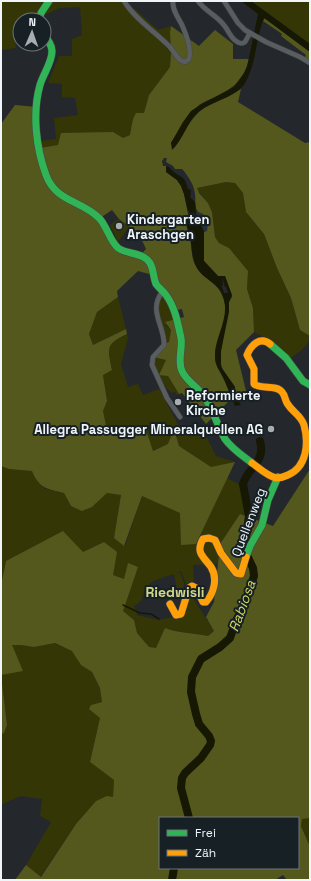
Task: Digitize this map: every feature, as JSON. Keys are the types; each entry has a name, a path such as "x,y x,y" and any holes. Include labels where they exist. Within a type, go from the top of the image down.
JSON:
{"street":[{"path":"42,12 49,1"},
{"path":"124,1 132,12 170,47 180,61 185,62 189,59 190,52 183,27 173,8 173,1"},
{"path":"198,1 204,8 223,23 230,34 238,42 245,42 251,33"},
{"path":"224,1 241,27 266,42 310,63"},
{"path":"52,52 39,92 36,119 48,180 61,196 100,218 118,248 147,259 156,282 164,291 170,302 181,337 182,348 180,364 182,372 204,396 228,443 269,475 278,477 291,474 304,460 306,448 304,425 300,417 289,405 282,391 278,389 258,387 254,384 254,369 248,357 248,351 258,341 266,340 284,356 301,380 310,384"},
{"path":"164,291 158,299 157,310 164,345 153,357 152,364 167,398 180,417"},
{"name":"Quellenweg","path":"170,604 175,614 181,614 189,590 192,586 196,588 203,602 207,602 210,596 214,582 211,568 200,555 202,540 209,538 215,540 221,553 236,573 240,574 245,564 248,550 262,525 268,500 278,477"}],"shaded area":[{"path":"1,1 126,1 158,30 171,26 170,67 149,95 144,113 133,119 131,135 123,138 40,148 39,141 56,139 54,118 78,115 75,98 62,97 62,84 48,83 59,56 72,56 72,39 82,35 80,7 60,8 51,12 12,12 12,49 1,50"},
{"path":"241,1 251,1 310,44 310,52 264,18 252,67 245,83 237,91 206,107 196,114 180,141 172,150 171,143 191,111 234,87 247,67 258,14"},
{"path":"251,1 310,1 310,44"},
{"path":"265,18 310,52 310,63 304,59 306,55 281,36 282,34 263,21"},
{"path":"171,26 199,46 215,30 233,44 233,59 249,59 244,73 232,87 201,104 184,123 171,143 174,148 199,112 209,105 241,89 238,102 305,143 310,142 310,336 300,330 291,298 277,268 264,234 246,212 243,193 235,183 226,182 197,188 199,193 208,203 212,212 215,237 219,243 229,248 248,271 247,289 253,308 254,332 236,350 246,391 236,396 235,387 223,370 221,364 221,351 229,302 232,297 225,276 218,276 204,261 204,232 207,231 208,221 203,214 197,210 191,182 182,169 175,169 166,162 167,158 164,158 162,161 163,166 166,166 166,172 177,180 184,194 189,219 185,221 190,236 195,265 204,276 219,289 224,300 224,322 215,352 215,359 232,398 206,424 182,393 179,394 168,376 159,375 166,360 153,357 164,344 169,342 171,330 165,322 184,317 182,309 173,311 153,275 138,271 117,291 118,297 97,312 89,334 93,345 126,329 127,334 120,337 110,347 109,356 112,370 103,375 107,401 103,411 106,425 130,437 146,430 153,451 168,444 174,429 179,446 211,467 235,462 196,544 181,545 180,513 142,496 124,546 114,538 121,495 107,493 92,507 82,511 71,506 64,493 44,487 32,471 9,469 1,466 1,124 15,105 37,107 40,148 58,145 61,133 113,132 123,138 130,135 133,119 136,113 144,113 149,95 170,67","holes":["112,210 119,219 139,234 146,249 140,255 116,246 100,218"]},
{"path":"166,166 184,179 188,189 191,190 190,197 195,202 195,215 193,211 193,215 190,215 181,186 177,180 166,172"},
{"path":"226,182 235,183 243,193 246,212 264,234 277,268 291,298 300,330 310,336 306,346 290,359 268,339 254,332 253,308 247,289 248,271 229,248 219,243 215,237 212,212 208,203 197,190 197,188"},
{"path":"196,212 207,217 207,231 204,231"},
{"path":"197,215 204,232 204,261 218,276 222,276 225,276 232,295 229,302 229,312 221,351 221,367 235,387 235,395 241,405 235,406 216,362 215,355 217,341 225,314 225,307 222,294 219,289 199,271 192,254 191,239 185,221 190,218 190,216","holes":["222,276 225,287 228,293 224,293 219,278 222,286"]},
{"name":"Kindergarten Araschgen","path":"118,219 129,227 118,242 110,225"},
{"path":"163,291 176,320 165,325 171,330 169,343 164,344 157,306"},
{"path":"118,297 126,329 93,345 89,334 97,312"},
{"path":"127,334 128,338 121,364 128,387 138,384 143,395 159,389 182,432 205,434 216,456 235,462 211,468 179,446 174,430 169,444 152,451 106,425 103,411 107,401 103,374 112,369 109,356 110,347 115,341"},
{"path":"153,357 166,360 168,376 179,394 177,395 175,392 172,393 167,389 153,368"},
{"path":"1,466 9,469 32,471 45,489 64,493 71,506 92,507 107,493 121,495 114,538 125,546 142,496 181,513 181,544 196,544 227,478 246,488 253,519 240,514 220,544 218,564 193,565 194,581 186,584 181,571 176,573 180,572 184,583 183,597 179,598 174,574 158,579 148,585 141,600 134,606 137,615 158,620 182,617 188,598 193,598 214,631 208,636 165,628 156,649 149,648 137,633 134,620 123,611 124,579 113,575 104,542 83,552 6,561 1,585"},
{"path":"310,469 310,818 302,819 301,826 310,847 310,880 287,880 283,875 275,880 15,880 26,865 41,877 76,824 96,801 107,796 113,797 114,780 90,762 100,718 89,709 91,705 102,702 100,688 92,672 81,665 72,651 55,643 34,647 12,645 23,671 1,675 1,585 6,561 63,531 83,552 104,542 117,552 113,575 124,579 128,563 138,567 123,611 134,620 137,633 149,647 156,648 165,628 208,636 214,631 206,617 214,602 220,544 240,514 273,526"},
{"path":"54,643 73,651 81,665 92,672 100,688 102,702 91,705 100,718 90,762 114,780 113,797 96,801 76,824 40,877 26,865 51,822 40,816 42,799 21,796 2,804 1,807 1,734 4,733 7,725 1,674 12,645 34,647"},
{"path":"1,675 7,725 4,733 1,734"},
{"path":"302,818 310,818 310,847 301,826"}],"waterway":[{"name":"Rabiosa","path":"189,817 181,788 182,778 185,773 201,758 211,741 209,736 199,724 196,714 191,692 192,677 201,659 220,647 230,638 236,621 244,606 254,576 253,568 244,549 249,516 243,484 245,478 256,464 261,454 260,441"},
{"path":"123,605 140,613 151,614 159,619"},
{"name":"Rabiosa","path":"172,880 174,869"}],"traffic: fast":[{"path":"42,12 49,1"},
{"path":"52,52 49,64 40,85 36,107 36,130 38,142 43,165 50,184 62,196 85,207 99,218 112,241 118,248 126,252 139,255 147,259 150,263 156,284 169,300 176,316 181,338 180,363 184,375 204,396 228,443 252,463"},
{"path":"270,344 286,358 303,381 310,385"},
{"path":"246,557 250,546 262,525 268,500 278,477"}],"traffic: slow":[{"path":"252,463 266,474 276,478 284,477 299,466 305,454 306,432 303,422 286,402 282,392 276,388 261,387 254,384 254,369 247,355 253,345 259,341 270,344"},
{"path":"170,604 176,615 181,614 189,588 192,586 196,588 203,602 206,602 209,598 215,581 213,571 200,551 203,539 209,538 215,540 221,553 236,573 241,574 246,557"}],"place":[{"name":"Kindergarten Araschgen","path":"119,226"},
{"name":"Reformierte Kirche","path":"178,402"},
{"name":"Allegra Passugger Mineralquellen AG","path":"271,429"}],"district":[{"name":"Riedwisli","path":"175,592"}]}
